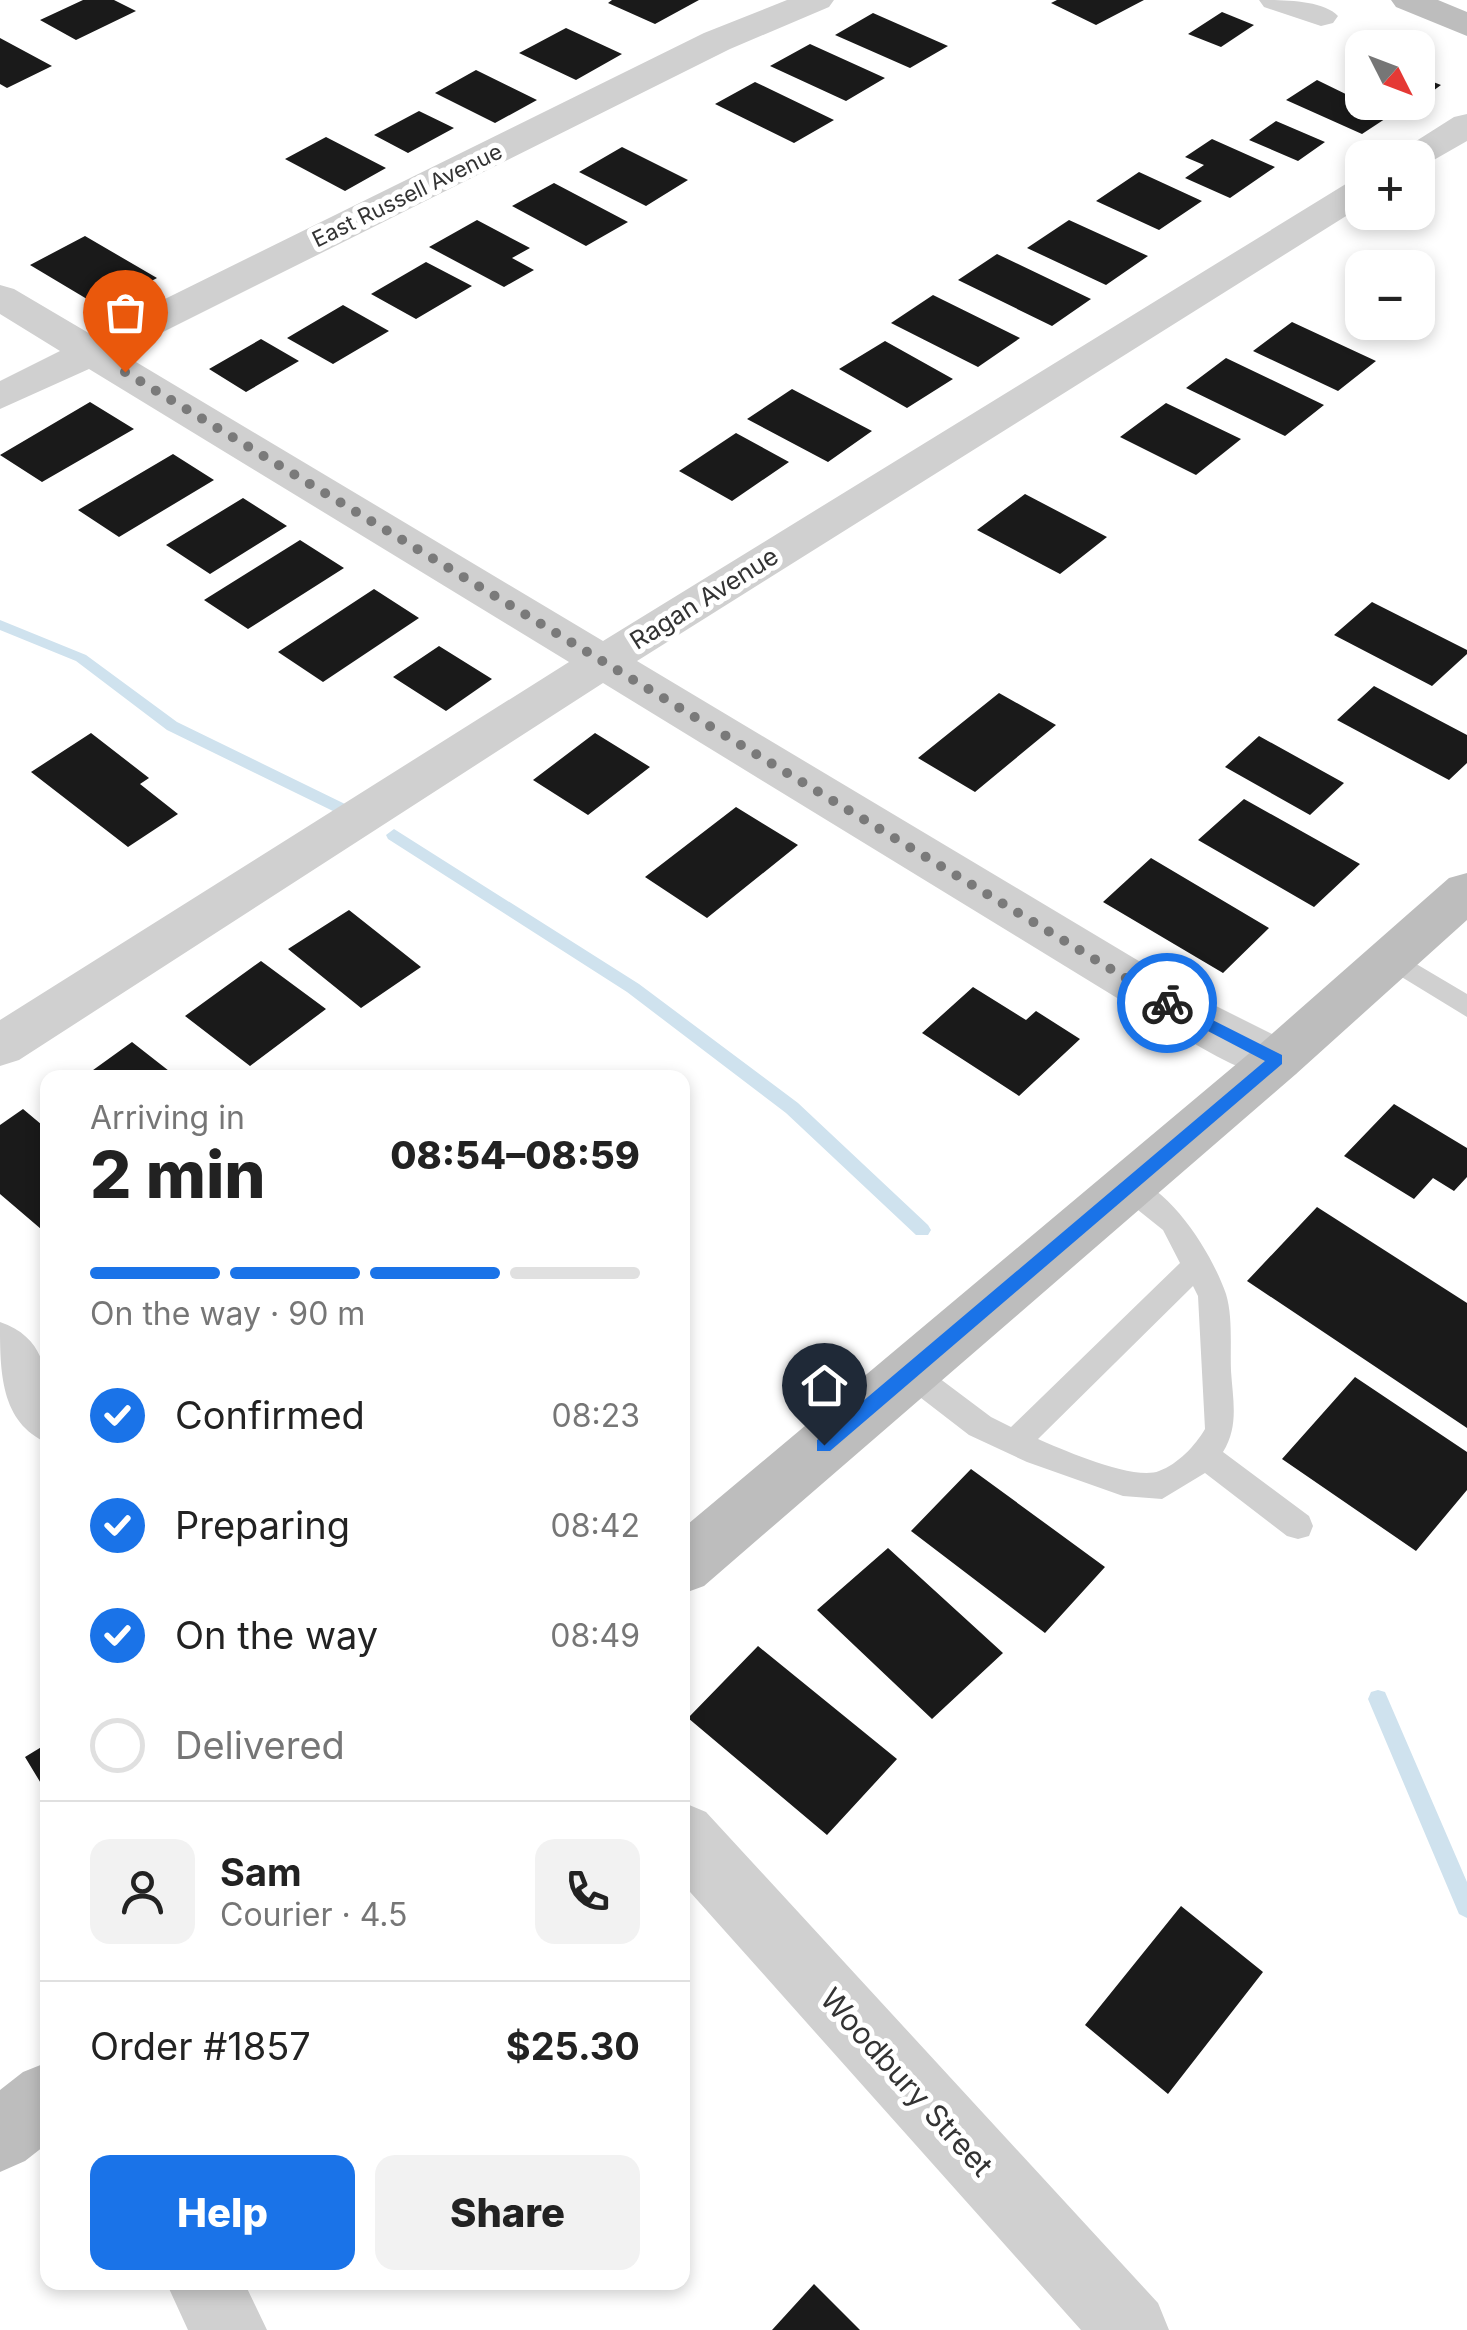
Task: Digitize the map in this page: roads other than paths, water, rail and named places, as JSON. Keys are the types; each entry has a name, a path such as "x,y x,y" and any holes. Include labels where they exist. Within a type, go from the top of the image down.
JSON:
{"main road":[{"path":"1408,0 1467,25"},
{"path":"690,1560 1276,1060 1467,891"},
{"path":"0,2136 40,2104"}],"street":[{"name":"East Russell Avenue","path":"0,397 717,41 815,0"},
{"path":"1276,0 1321,16"},
{"path":"1435,145 1467,125"},
{"name":"Ragan Avenue","path":"0,1046 604,660 1345,201"},
{"path":"0,297 1185,1014 1276,1060"},
{"path":"0,1346 40,1406"},
{"name":"Woodbury Street","path":"690,1843 1131,2330"},
{"path":"206,2290 229,2330"}],"lane":[{"path":"1391,958 1467,1006"},
{"path":"909,1372 980,1426 1123,1483 1162,1486 1205,1456 1220,1431 1212,1296 1198,1263 1173,1222 1128,1186"},
{"path":"1016,1442 1198,1263"},
{"path":"1205,1456 1298,1526"}],"waterway":[{"path":"0,625 81,658 172,726 340,808"},
{"path":"394,835 633,988 792,1108 922,1230"},
{"path":"1378,1699 1467,1907"}]}
